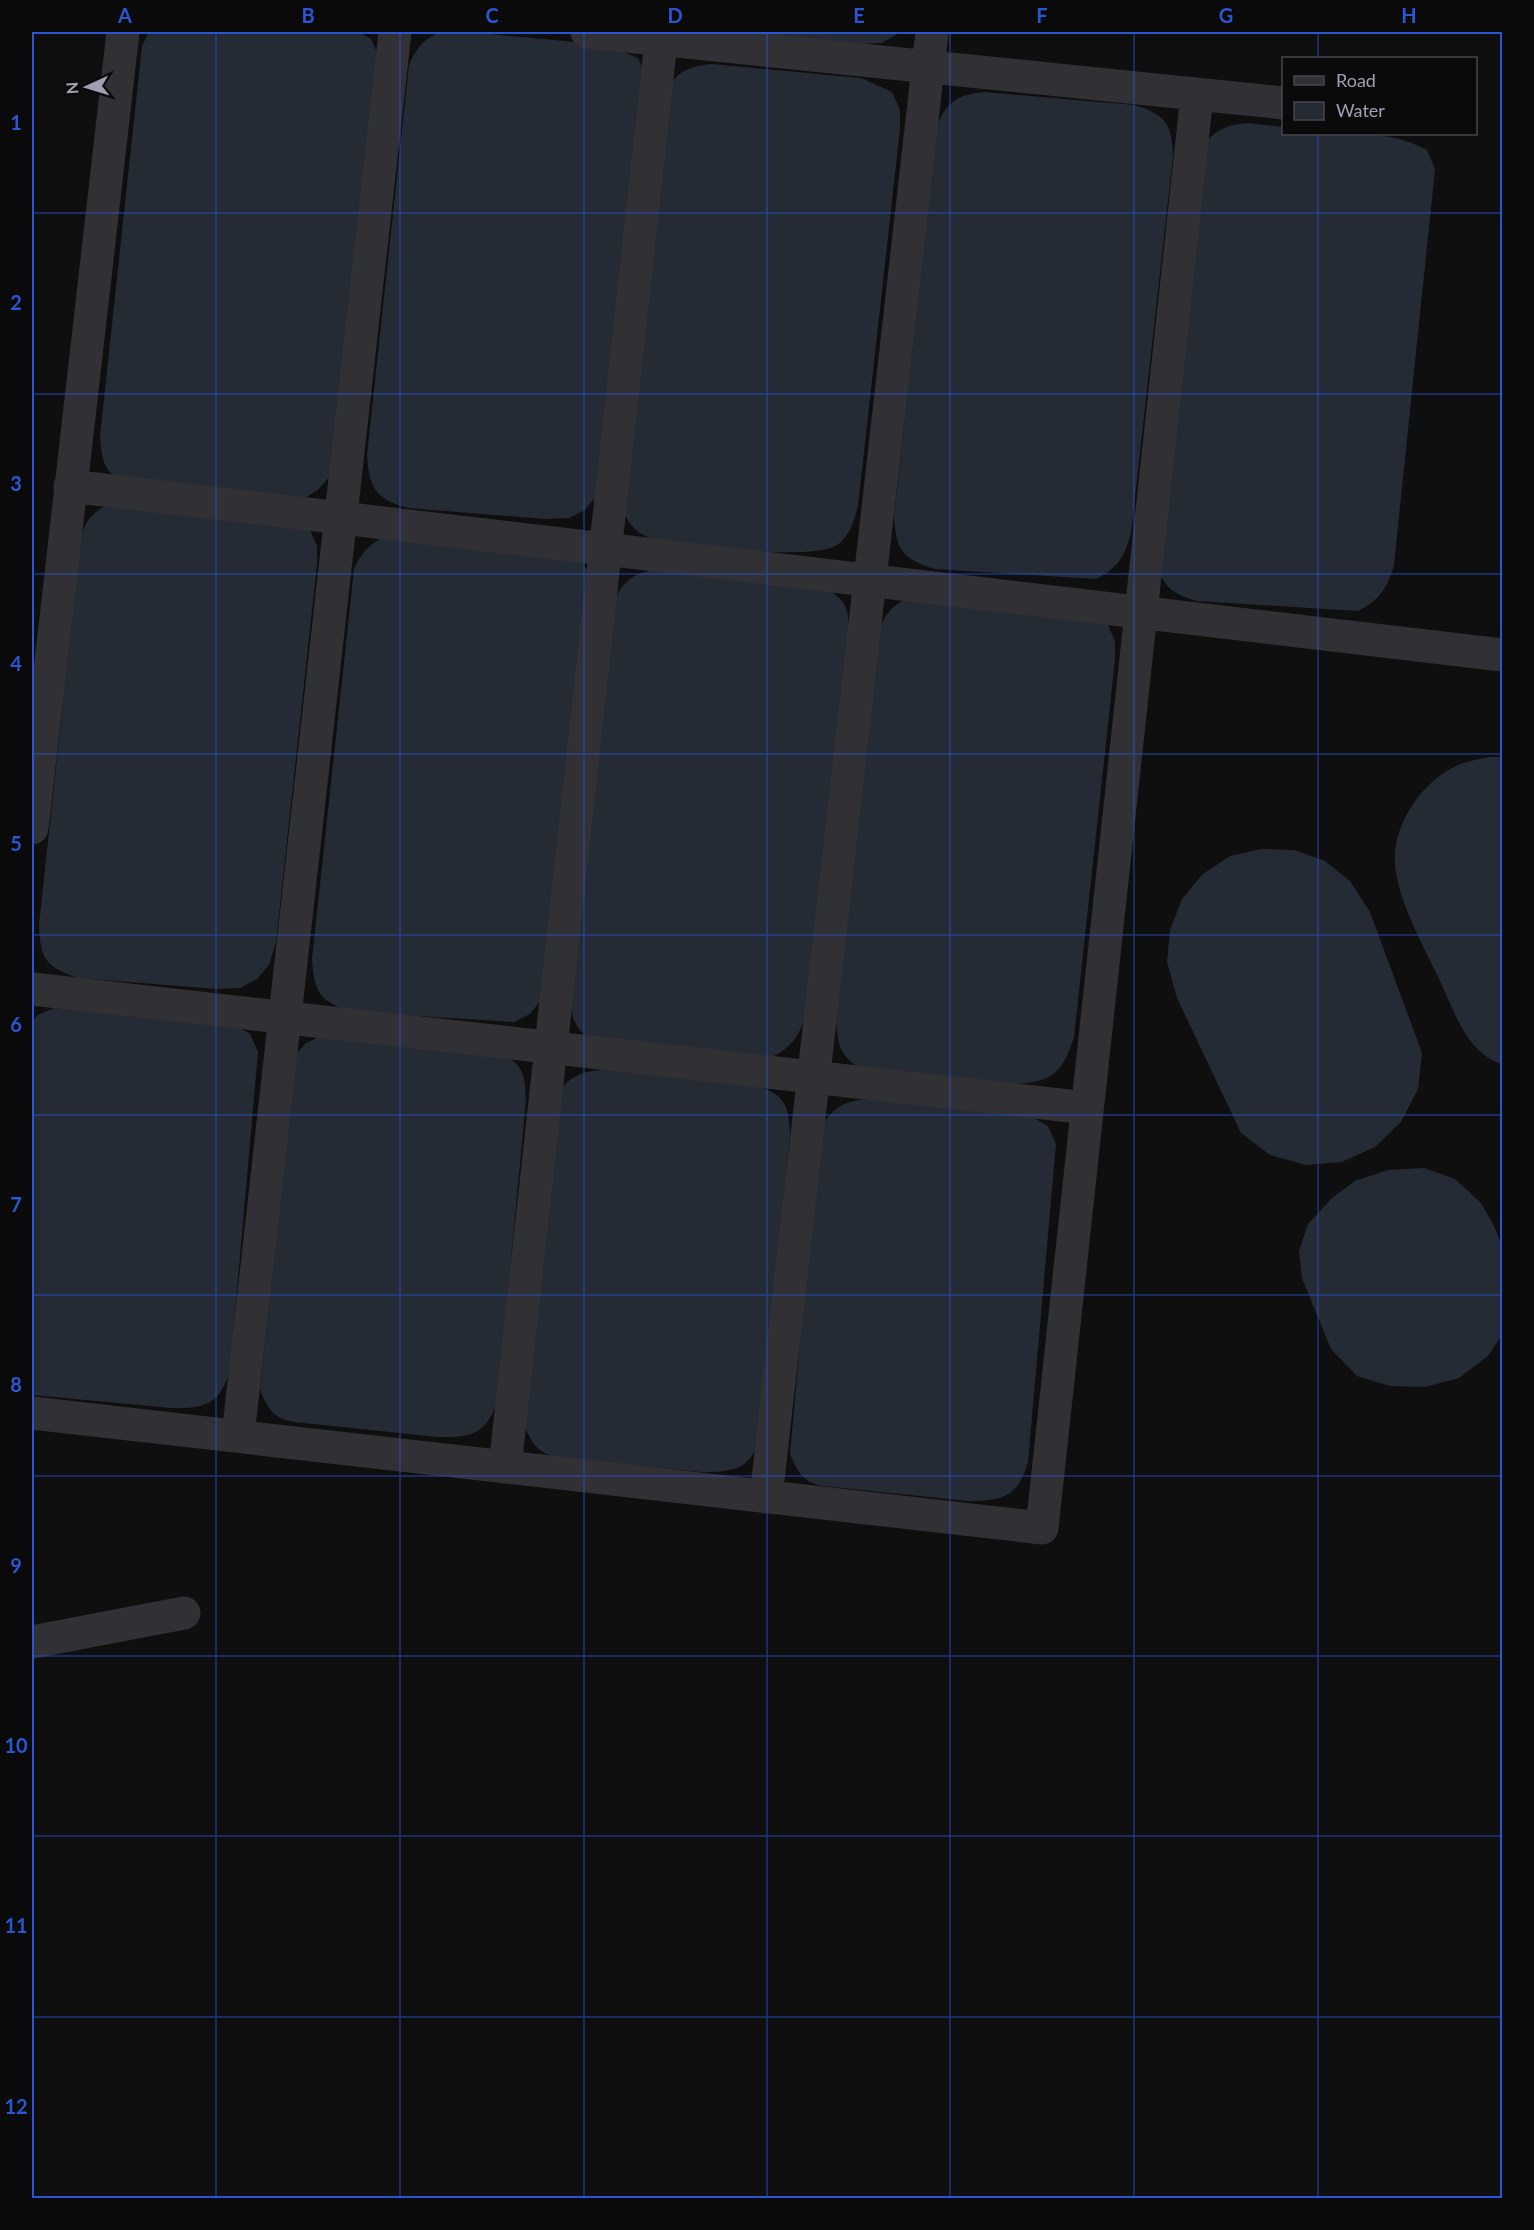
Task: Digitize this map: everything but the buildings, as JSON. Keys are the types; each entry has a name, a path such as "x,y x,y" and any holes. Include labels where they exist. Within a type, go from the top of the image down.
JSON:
{"lane":[{"path":"32,828 123,32"},
{"path":"238,1437 396,32"},
{"path":"587,32 662,35 928,67 1282,103"},
{"path":"766,1497 932,32"},
{"path":"505,1467 662,35"},
{"path":"32,1413 1042,1528 1197,94"},
{"path":"70,486 1503,655"},
{"path":"32,989 1087,1108"},
{"path":"32,1642 184,1613"}],"water":[{"path":"149,32 358,32 371,39 379,57 330,476 318,490 303,499 125,484 112,474 103,458 100,436 142,46"},
{"path":"441,32 468,32 607,45 638,58 646,76 597,495 585,510 569,518 545,519 408,508 381,496 370,476 367,455 409,65 422,44"},
{"path":"714,32 901,32 882,43 858,44"},
{"path":"712,64 861,78 892,92 900,110 900,129 858,506 847,535 840,543 827,549 807,552 755,551 662,542 648,537 633,527 623,510 670,84 688,69"},
{"path":"985,92 1134,105 1160,116 1171,135 1173,156 1131,533 1120,560 1096,579 935,569 908,557 899,545 897,537 894,516 937,126 945,110 955,100"},
{"path":"1248,123 1282,127 1282,135 1376,135 1394,138 1427,150 1435,169 1394,565 1382,593 1358,611 1197,601 1168,587 1158,569 1205,143 1224,128"},
{"path":"113,502 309,528 317,546 317,565 276,942 269,965 257,979 240,988 216,989 79,978 52,966 43,954 39,925 81,535 86,523 93,515"},
{"path":"386,536 583,562 591,580 542,999 530,1014 514,1022 353,1012 326,1000 317,988 312,959 354,569 367,549"},
{"path":"661,570 825,588 838,597 847,612 849,634 807,1011 802,1026 791,1044 772,1057 595,1043 582,1033 573,1017 570,994 613,604 621,588 631,578 644,572"},
{"path":"910,597 1107,623 1115,641 1115,660 1074,1037 1060,1068 1054,1074 1038,1081 1014,1084 861,1069 848,1059 839,1043 836,1020 879,630 884,618 891,610"},
{"path":"1489,757 1502,757 1502,1064 1479,1050 1456,1017 1408,914 1399,887 1395,857 1402,824 1410,809 1431,783 1458,765"},
{"path":"1262,849 1294,850 1325,861 1350,881 1370,912 1422,1053 1418,1089 1401,1122 1375,1147 1342,1162 1306,1165 1270,1155 1241,1133 1177,998 1167,962 1170,930 1182,899 1203,874 1230,856"},
{"path":"54,1008 235,1025 250,1034 258,1052 230,1370 221,1390 210,1402 194,1407 171,1408 32,1395 32,1022 38,1015"},
{"path":"321,1036 503,1054 510,1058 522,1072 526,1100 498,1398 484,1426 470,1434 438,1437 294,1422 272,1412 260,1390 296,1054 306,1043"},
{"path":"603,1070 750,1084 776,1095 782,1100 788,1114 790,1134 762,1433 748,1461 734,1469 702,1472 558,1458 540,1450 524,1425 559,1090 579,1075"},
{"path":"868,1099 1032,1117 1048,1126 1056,1144 1028,1462 1014,1490 1000,1498 968,1501 823,1486 802,1476 790,1454 819,1133 832,1112 844,1104"},
{"path":"1424,1168 1455,1179 1481,1203 1495,1228 1502,1248 1502,1335 1488,1356 1459,1378 1425,1387 1390,1386 1357,1376 1331,1349 1302,1278 1299,1251 1308,1224 1332,1198 1355,1181 1388,1170"}]}
